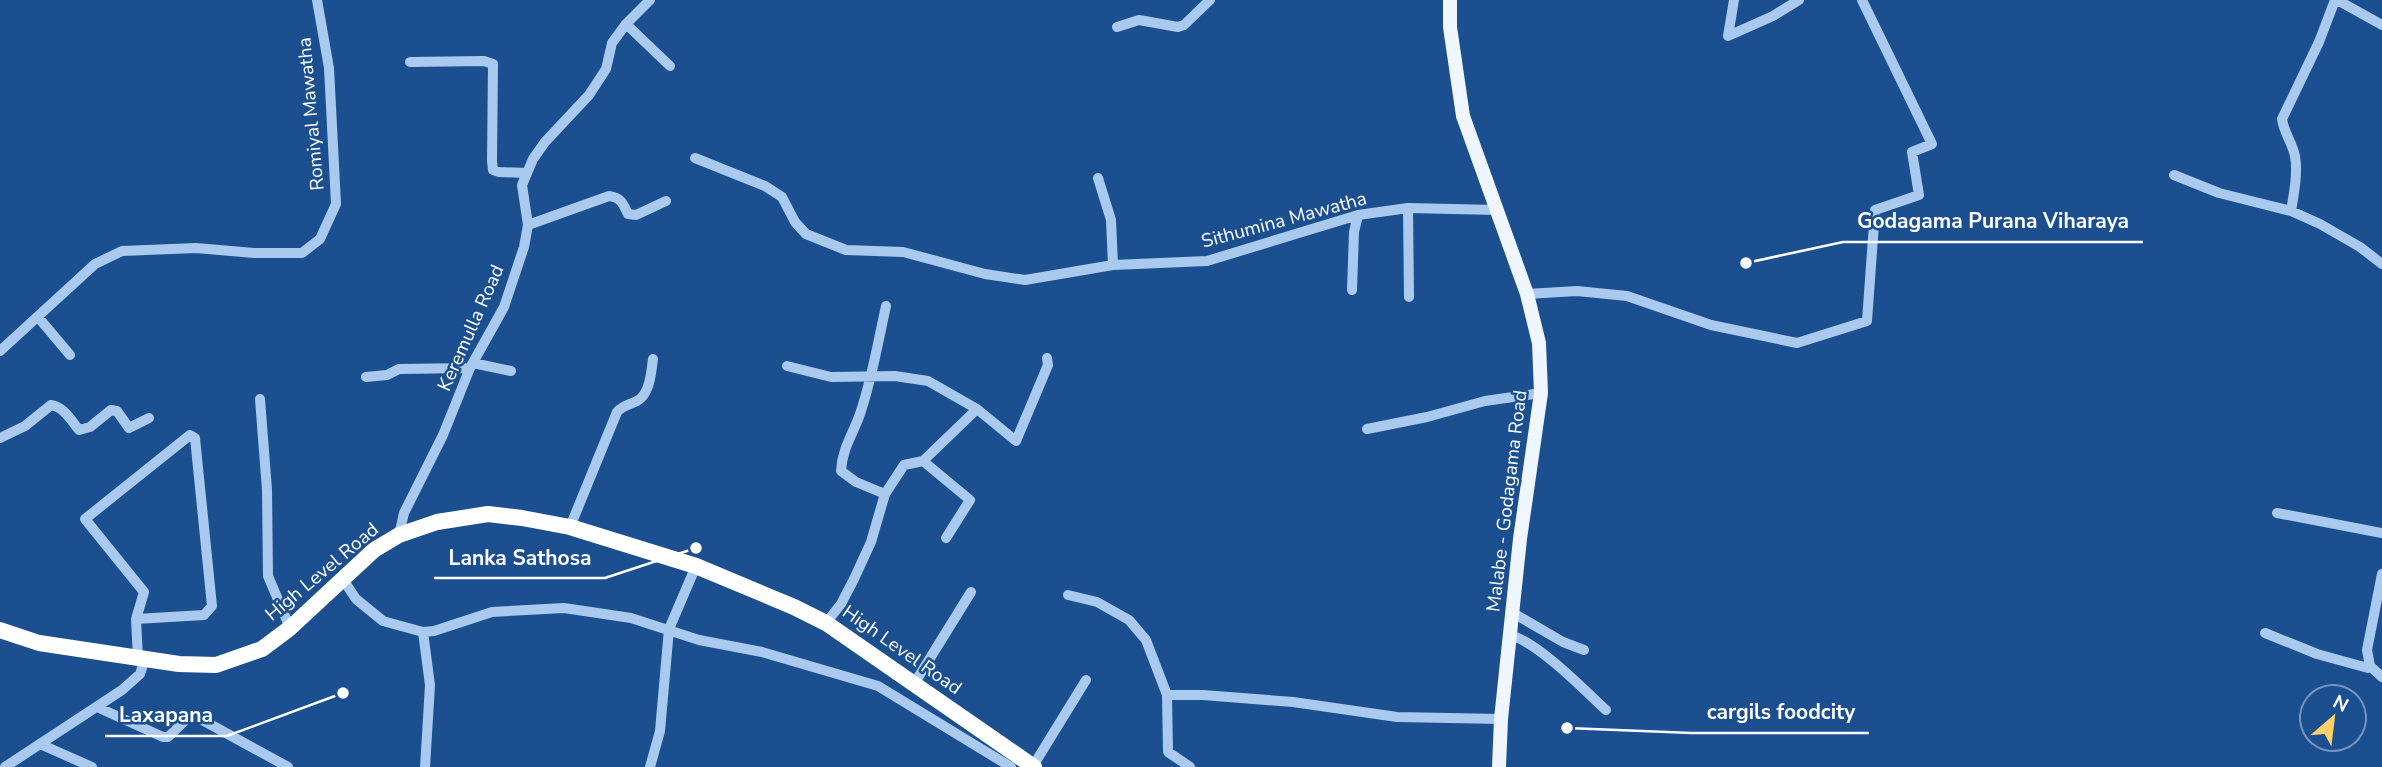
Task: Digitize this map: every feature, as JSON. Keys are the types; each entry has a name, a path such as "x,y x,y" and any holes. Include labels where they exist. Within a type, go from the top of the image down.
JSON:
{"highway":[{"name":"High Level Road","path":"0,630 39,643 179,664 216,664 262,649 290,628 374,550 399,535 437,522 488,514 522,518 570,527 696,566 794,607 826,623 1034,766"}],"main road":[{"name":"Malabe - Godagama Road","path":"1450,0 1450,27 1463,116 1527,294 1539,343 1541,393 1520,539 1501,719 1499,767"}],"street":[{"name":"Romiyal Mawatha","path":"0,351 95,264 122,251 196,248 254,253 302,253 320,239 336,204 328,68 317,0"},
{"name":"Keremulla Road","path":"399,535 404,513 443,435 471,365 504,307 521,258 528,225 522,185 533,159 545,142 589,95 606,69 612,43 650,0"},
{"path":"1116,27 1139,20 1178,27 1184,25 1210,0"},
{"path":"1734,0 1728,36 1773,16 1799,0"},
{"path":"1527,294 1577,290 1627,296 1711,325 1797,343 1867,321 1875,210 1919,195 1912,152 1932,144 1862,0"},
{"path":"2291,211 2295,159 2292,145 2284,133 2282,119 2336,0 2382,25"},
{"path":"626,24 670,66"},
{"path":"410,62 484,61 493,64 494,170 527,173"},
{"name":"Sithumina Mawatha","path":"695,159 765,186 782,197 795,222 806,234 846,250 903,252 985,274 1025,280 1113,265 1207,261 1358,215 1408,208 1497,210"},
{"path":"2174,175 2219,193 2291,211 2360,247 2382,264"},
{"path":"1098,178 1111,220 1113,265"},
{"path":"528,225 609,196 617,197 624,203 628,214 636,215 666,201"},
{"path":"1408,208 1409,297"},
{"path":"1352,290 1354,232 1358,215"},
{"path":"885,494 856,482 841,471 842,455 860,415 871,377 886,306"},
{"path":"38,317 70,355"},
{"path":"787,366 831,377 895,376 928,381 976,409 1016,441 1048,365 1047,358"},
{"path":"570,527 617,412 622,406 643,396 649,382 653,359"},
{"path":"366,377 387,375 399,369 471,365 511,371"},
{"path":"1367,429 1427,417 1485,401 1541,393"},
{"path":"260,398 267,490 268,576 290,628"},
{"path":"0,438 24,426 51,405 58,406 65,412 79,430 90,426 111,410 117,411 129,428 149,418"},
{"path":"826,623 841,604 854,579 871,541 885,494 904,465 923,461 976,409"},
{"path":"5,767 122,690 140,674 136,619 144,592 85,519 190,435 195,438 212,606 204,615 136,619"},
{"path":"923,461 970,500 946,538"},
{"path":"2277,513 2382,533"},
{"path":"650,767 660,730 669,629 696,566"},
{"path":"2382,574 2367,650 2370,666 2382,677"},
{"path":"342,578 356,599 383,621 423,632 434,631 492,612 564,608 631,618 699,640 762,652 878,686 1011,767"},
{"path":"914,684 971,592"},
{"path":"1068,595 1097,602 1129,620 1146,640 1167,695 1168,752 1190,767"},
{"path":"1513,613 1563,642 1584,650"},
{"path":"423,632 430,685 425,767"},
{"path":"2265,633 2317,654 2368,668 2370,666"},
{"path":"1510,635 1520,638 1556,665 1606,710"},
{"path":"1034,766 1086,680"},
{"path":"1167,695 1293,702 1397,718 1501,719"},
{"path":"96,707 163,737 168,737 190,716 195,716 288,767"},
{"path":"40,744 92,767"}],"place":[{"name":"Godagama Purana Viharaya","path":"1746,263"},
{"name":"Lanka Sathosa","path":"696,548"},
{"name":"Laxapana","path":"343,693"},
{"name":"cargils foodcity","path":"1567,728"}]}
